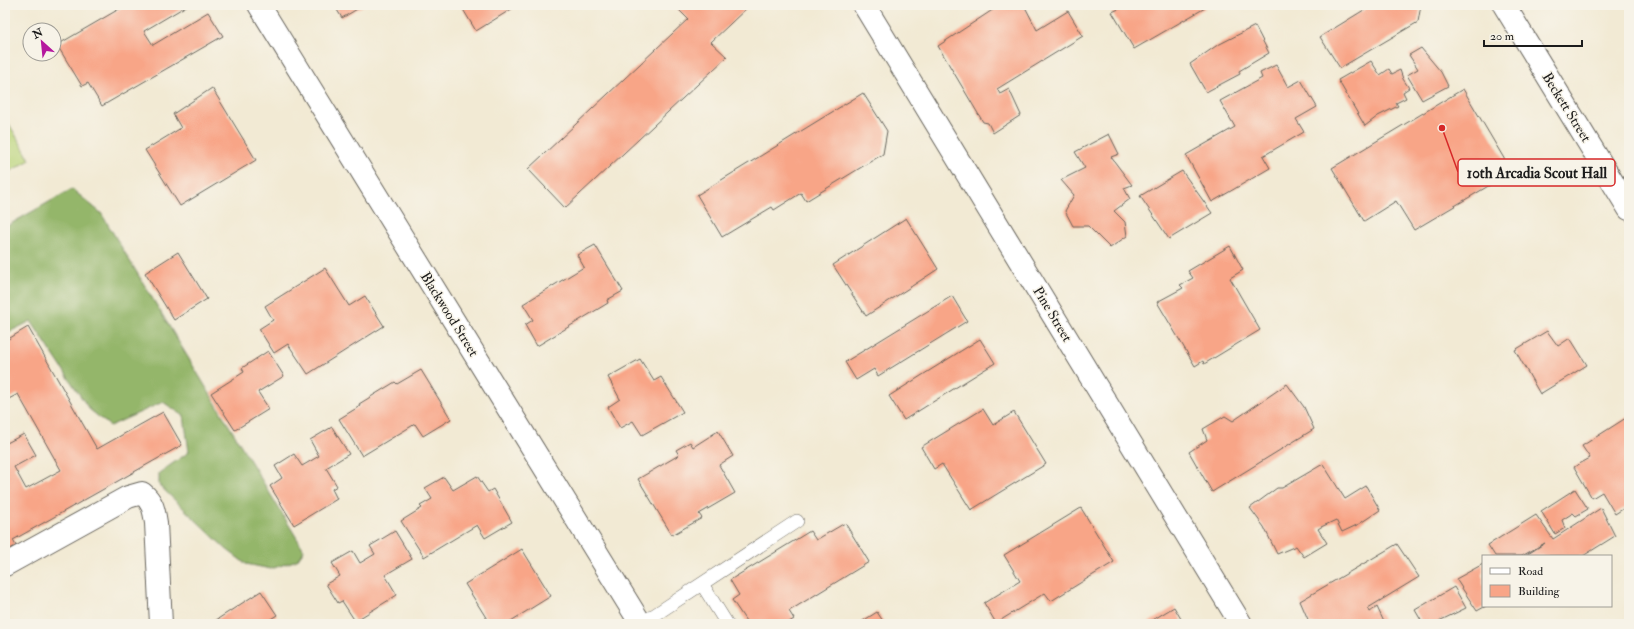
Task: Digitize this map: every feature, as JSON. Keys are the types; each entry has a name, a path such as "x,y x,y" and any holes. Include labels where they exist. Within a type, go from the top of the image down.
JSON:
{"street":[{"name":"Blackwood Street","path":"259,5 641,624"},
{"name":"Pine Street","path":"864,5 1241,624"},
{"name":"Beckett Street","path":"1504,5 1629,209"},
{"path":"5,565 128,496 142,493 150,499 154,508 161,624"}],"lane":[{"path":"641,624 798,521"},
{"path":"702,584 727,624"}],"green space":[{"path":"5,117 30,160 5,174"},
{"path":"72,189 101,213 304,550 297,560 271,569 246,564 226,549 159,485 159,473 189,452 184,416 163,402 110,426 89,409 31,321 5,334 5,227"}],"building":[{"path":"126,5 188,5 144,31 153,45 208,12 223,36 102,106 88,83 82,86 62,53 62,42"},
{"path":"334,5 364,5 342,18"},
{"path":"518,5 476,31 461,6"},
{"path":"674,5 750,5 711,42 727,57 565,208 528,169 688,19"},
{"path":"1000,5 1024,5 1037,30 1068,11 1083,36 997,89 1000,94 1009,89 1021,115 993,133 988,123 983,122 938,46"},
{"path":"1128,5 1203,5 1205,8 1134,49 1112,12"},
{"path":"1372,5 1421,5 1418,22 1340,68 1320,37"},
{"path":"1255,26 1269,53 1239,71 1240,74 1206,92 1190,64 1216,46"},
{"path":"1421,48 1441,72 1448,86 1422,100 1407,75 1418,69 1409,55"},
{"path":"1371,61 1380,75 1389,69 1392,74 1400,70 1403,79 1409,88 1403,92 1406,98 1396,103 1398,106 1378,116 1365,126 1338,80"},
{"path":"1276,65 1288,87 1301,80 1317,107 1296,119 1304,132 1263,156 1270,168 1212,202 1186,155 1235,127 1220,101 1262,78 1260,73"},
{"path":"212,88 256,160 180,206 145,150 181,128 173,114"},
{"path":"1463,89 1512,172 1414,230 1396,201 1364,221 1332,168"},
{"path":"863,93 887,131 883,154 806,201 801,193 774,210 772,207 722,237 697,195"},
{"path":"1109,134 1119,154 1111,157 1132,185 1124,188 1130,199 1114,211 1125,222 1127,236 1110,248 1088,226 1073,226 1065,211 1074,195 1061,180 1085,168 1075,152"},
{"path":"1182,171 1212,213 1169,239 1140,196"},
{"path":"906,218 938,269 866,316 833,265"},
{"path":"595,245 623,291 607,300 608,303 537,346 525,325 533,320 523,304 584,267 577,255"},
{"path":"1230,246 1243,270 1230,278 1260,330 1204,364 1203,361 1195,366 1157,302 1183,288 1180,285 1193,278 1188,271"},
{"path":"178,252 207,299 174,320 145,273"},
{"path":"325,268 349,306 365,296 384,326 308,374 288,344 274,353 259,329 273,320 265,306"},
{"path":"952,296 967,321 878,376 874,369 856,380 845,362"},
{"path":"28,327 97,449 163,412 182,445 13,540 16,546 5,552 5,444 24,434 36,455 14,467 26,489 61,470 18,394 5,401 5,341"},
{"path":"1547,331 1558,346 1570,338 1587,365 1540,394 1515,350"},
{"path":"980,339 995,363 904,420 889,396"},
{"path":"268,351 284,376 258,392 269,409 235,430 211,393 244,372 242,368"},
{"path":"640,359 654,381 661,377 683,412 642,435 633,421 620,428 608,407 620,399 608,377"},
{"path":"421,370 451,419 423,436 415,424 362,456 339,419 360,406 359,404 395,382 397,384"},
{"path":"1287,384 1304,407 1314,429 1212,492 1189,452 1207,440 1203,429 1225,416 1233,421"},
{"path":"983,409 993,425 1014,412 1046,464 971,510 942,464 934,469 921,447"},
{"path":"1629,416 1629,505 1615,514 1602,492 1592,498 1574,467 1590,458 1582,446"},
{"path":"332,427 349,454 326,468 337,486 332,489 337,499 294,525 270,486 282,478 275,466 294,454 302,466 319,456 310,440"},
{"path":"718,431 733,456 719,465 735,493 699,514 702,518 672,535 638,479 679,455 676,450 690,442 693,447"},
{"path":"1323,464 1345,499 1366,486 1380,510 1359,524 1342,532 1336,520 1321,527 1318,529 1327,543 1304,557 1296,546 1277,554 1264,527 1250,508 1277,488 1282,488"},
{"path":"477,476 488,492 493,489 512,522 485,538 477,525 424,557 401,521 422,508 420,506 432,499 425,488 444,477 453,490"},
{"path":"1575,489 1588,509 1576,516 1573,513 1562,520 1565,528 1555,534 1541,511"},
{"path":"1081,508 1114,562 1051,601 1045,593 996,623 984,603 1020,581 1004,555"},
{"path":"1601,508 1615,536 1585,555 1527,555 1545,543 1524,555 1494,555 1488,545 1536,515 1553,539"},
{"path":"845,523 869,562 789,611 794,619 786,624 757,624 755,622 748,624 732,600 739,595 730,580 810,531 816,540"},
{"path":"395,531 412,559 385,575 397,595 355,621 342,601 338,603 326,584 340,576 332,563 353,551 360,563 375,554 370,546"},
{"path":"1397,544 1419,577 1368,608 1370,612 1377,607 1385,624 1310,624 1300,601"},
{"path":"522,549 551,596 506,624 490,624 465,584"},
{"path":"1482,565 1482,607 1484,607 1477,611 1456,579"},
{"path":"1454,587 1466,608 1439,621 1441,624 1419,624 1422,622 1415,610"},
{"path":"261,591 277,615 263,624 210,624"},
{"path":"1174,607 1184,624 1146,624"},
{"path":"877,612 885,624 858,624"}],"place":[{"name":"10th Arcadia Scout Hall","path":"1442,128"}]}
